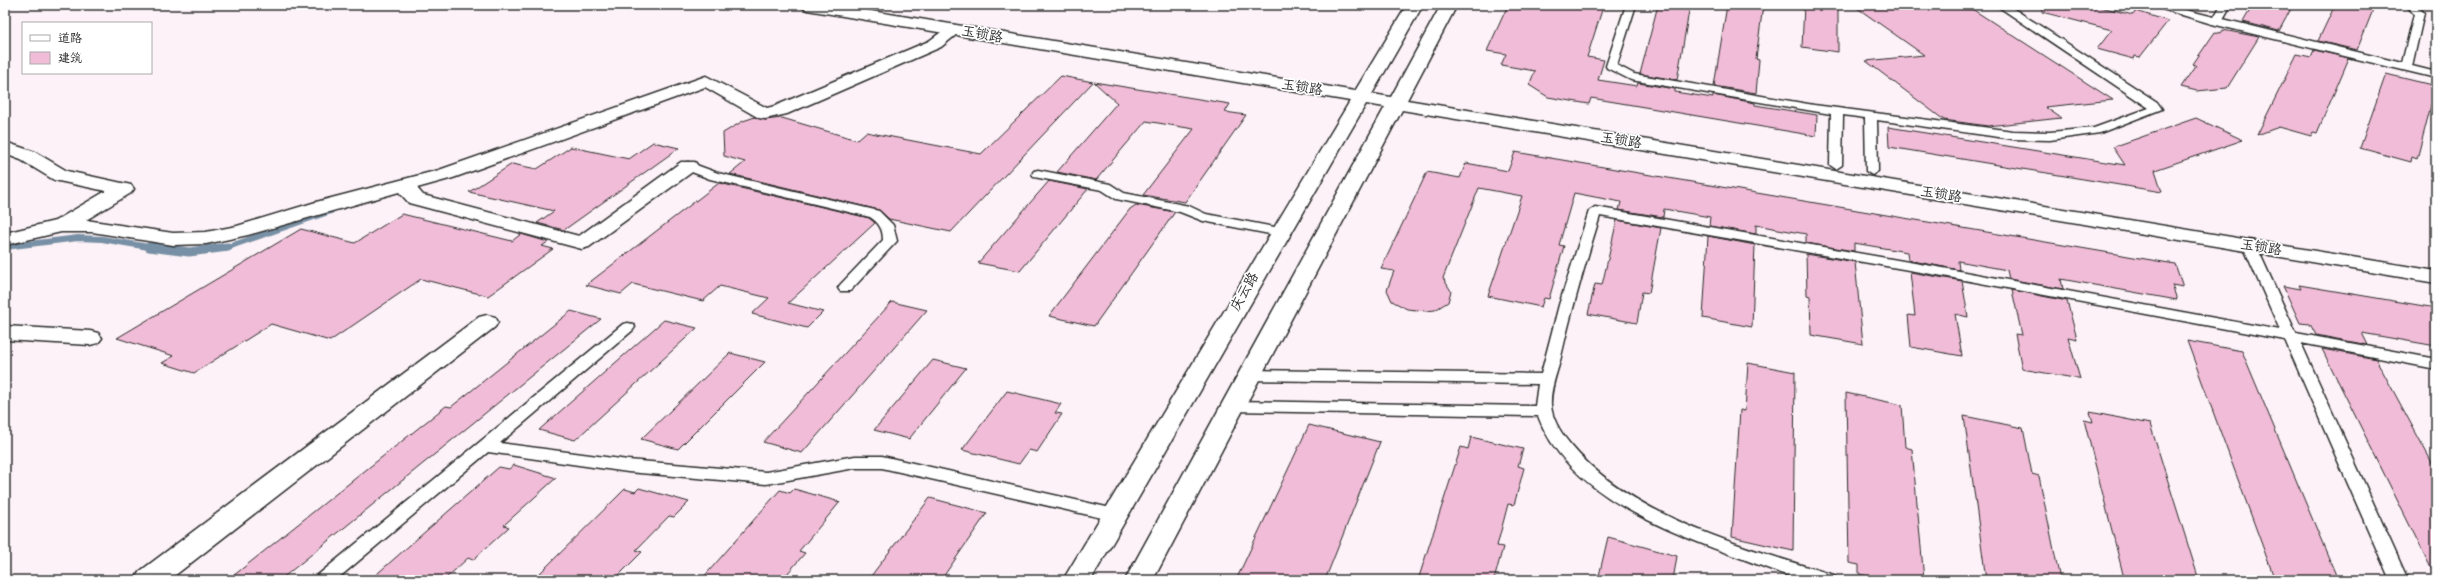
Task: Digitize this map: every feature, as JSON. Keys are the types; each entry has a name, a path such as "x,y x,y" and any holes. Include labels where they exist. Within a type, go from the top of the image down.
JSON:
{"street":[{"name":"玉锁路","path":"807,5 954,30 1363,93"},
{"name":"玉锁路","path":"864,5 1363,93 2436,277"},
{"name":"庆云路","path":"1078,580 1280,232 1415,5"},
{"path":"1139,580 1248,375 1449,5"},
{"path":"5,239 61,226 92,226 173,239 206,238 241,231 446,174 706,81 765,114 781,110 935,44 954,30"},
{"name":"玉锁路","path":"1398,99 1836,165 2436,264"},
{"path":"5,148 28,156 62,176 124,189 61,226"},
{"path":"407,184 407,190 416,199 582,243 688,166"},
{"path":"149,580 487,322"},
{"path":"5,333 90,338"}],"lane":[{"path":"1631,5 1611,66 1617,71 1632,77 1837,111 1994,133 2050,136 2096,131 2156,109 2153,104 2001,5"},
{"path":"2154,5 2216,22 2436,75"},
{"path":"2216,22 2226,5"},
{"path":"2406,68 2419,13 2411,5"},
{"path":"1836,165 1837,111"},
{"path":"1871,116 1872,171"},
{"path":"688,166 714,176 874,214 880,218 888,229 890,242 845,288"},
{"path":"1038,174 1106,187 1120,196 1184,209 1203,217 1280,232"},
{"path":"1828,580 1720,544 1620,497 1585,472 1571,458 1552,430 1543,403 1561,320 1595,211 2436,364"},
{"path":"2250,246 2399,580"},
{"path":"324,580 628,327"},
{"path":"1248,375 1548,379"},
{"path":"1232,406 1545,411"},
{"path":"486,446 628,466 766,478 855,462 882,462 1115,515"}],"building":[{"path":"1508,5 1603,7 1587,57 1604,60 1598,80 1637,86 1638,83 1675,89 1675,92 1713,98 1713,95 1755,103 1755,105 1817,115 1816,136 1591,98 1589,104 1548,97 1529,85 1535,71 1501,65 1506,54 1487,51"},
{"path":"1658,5 1690,5 1677,80 1640,74"},
{"path":"1727,5 1763,5 1756,59 1759,60 1756,93 1714,86"},
{"path":"1804,5 1838,5 1838,52 1802,47"},
{"path":"1853,5 1966,5 2113,100 2045,107 2061,118 1988,126 1944,120 1866,61 1924,55"},
{"path":"2042,5 2093,5 2133,15 2136,11 2168,21 2140,57 2135,56 2134,59 2097,49 2112,30 2042,12"},
{"path":"2253,5 2293,5 2279,31 2243,22"},
{"path":"2335,5 2375,5 2357,50 2318,41"},
{"path":"2223,30 2259,37 2227,88 2197,91 2181,87 2196,65 2193,64 2215,32 2221,33"},
{"path":"2314,50 2349,58 2317,133 2313,132 2311,136 2279,127 2257,135 2297,54 2311,57"},
{"path":"2386,74 2436,86 2417,159 2412,157 2411,162 2360,148"},
{"path":"1061,76 1093,82 951,232 889,219 879,210 730,174 745,162 724,156 723,133 743,121 755,117 765,120 782,118 857,140 866,132 981,154"},
{"path":"1094,82 1230,104 1225,112 1246,115 1185,202 1143,195 1194,129 1146,121 1096,180 1057,172 1117,103"},
{"path":"2196,118 2243,140 2155,170 2162,192 1889,147 1888,127 2125,165 2113,147"},
{"path":"653,142 679,148 564,230 537,223 554,211 469,192 512,164 537,169 571,147 629,159"},
{"path":"1515,152 2175,264 2183,287 2172,285 2177,300 2061,279 2063,289 2009,279 2007,270 1958,261 1959,270 1908,260 1907,252 1854,243 1854,251 1806,243 1806,234 1756,225 1756,234 1709,226 1710,217 1664,209 1663,217 1619,210 1621,202 1574,193 1559,245 1564,246 1549,299 1544,298 1541,307 1488,296 1522,196 1479,188 1443,278 1451,291 1448,302 1435,310 1426,311 1407,309 1392,301 1387,290 1394,271 1381,269 1427,172 1460,178 1466,163 1508,171"},
{"path":"1049,181 1088,189 1020,271 978,263"},
{"path":"719,183 869,218 875,223 788,303 823,312 807,328 752,314 769,298 720,286 703,301 633,284 621,294 586,285"},
{"path":"1136,205 1175,212 1094,326 1049,316 1130,209"},
{"path":"402,214 512,241 521,234 548,242 542,246 553,249 488,296 421,279 330,341 271,324 194,373 162,363 174,356 117,338 301,229 355,243"},
{"path":"1617,220 1661,228 1649,293 1642,292 1637,323 1588,314 1595,284 1602,285"},
{"path":"1708,236 1755,245 1752,327 1703,318"},
{"path":"1806,254 1855,262 1863,344 1811,335 1810,296 1807,295"},
{"path":"1910,272 1962,281 1968,317 1955,314 1962,356 1911,347 1908,315 1915,316"},
{"path":"2299,285 2436,308 2436,346 2362,333 2368,345 2316,335 2310,324 2300,323 2283,286 2301,289"},
{"path":"2012,290 2067,301 2077,339 2068,337 2080,379 2022,369 2015,334 2022,335"},
{"path":"892,302 927,310 802,453 763,442"},
{"path":"571,311 601,319 280,580 228,580 446,406 451,407"},
{"path":"664,320 697,328 575,440 539,430"},
{"path":"2187,341 2242,351 2338,580 2275,580"},
{"path":"2322,349 2376,359 2436,470 2436,578"},
{"path":"730,353 765,362 678,449 641,439"},
{"path":"933,360 966,368 909,439 874,430"},
{"path":"1748,363 1795,372 1793,551 1732,537 1740,410 1745,411"},
{"path":"1007,391 1061,404 1055,413 1062,414 1037,452 1029,450 1019,464 962,450"},
{"path":"1846,393 1902,405 1905,447 1912,449 1924,580 1885,580 1859,574 1859,565 1849,563"},
{"path":"2090,412 2150,424 2199,580 2137,580 2124,578 2084,420 2093,422"},
{"path":"1964,416 2023,428 2032,474 2039,476 2060,580 1986,580"},
{"path":"1309,425 1380,442 1325,580 1236,580"},
{"path":"1471,437 1523,449 1518,466 1524,468 1514,505 1508,504 1497,546 1503,547 1494,580 1418,580 1461,447 1468,449"},
{"path":"514,465 556,478 504,525 509,527 473,560 468,558 444,580 370,580 499,467 509,469"},
{"path":"639,488 689,502 674,517 669,516 636,550 642,552 614,580 533,580 625,489 635,492"},
{"path":"794,489 840,502 799,551 805,553 782,580 701,580 780,490 790,493"},
{"path":"930,498 987,513 941,580 868,580"},
{"path":"1608,537 1677,556 1673,580 1598,580"}],"waterway":[{"path":"228,247 331,211"},
{"path":"5,247 78,238 102,239 154,248"},
{"path":"149,247 189,252 228,247"}]}
